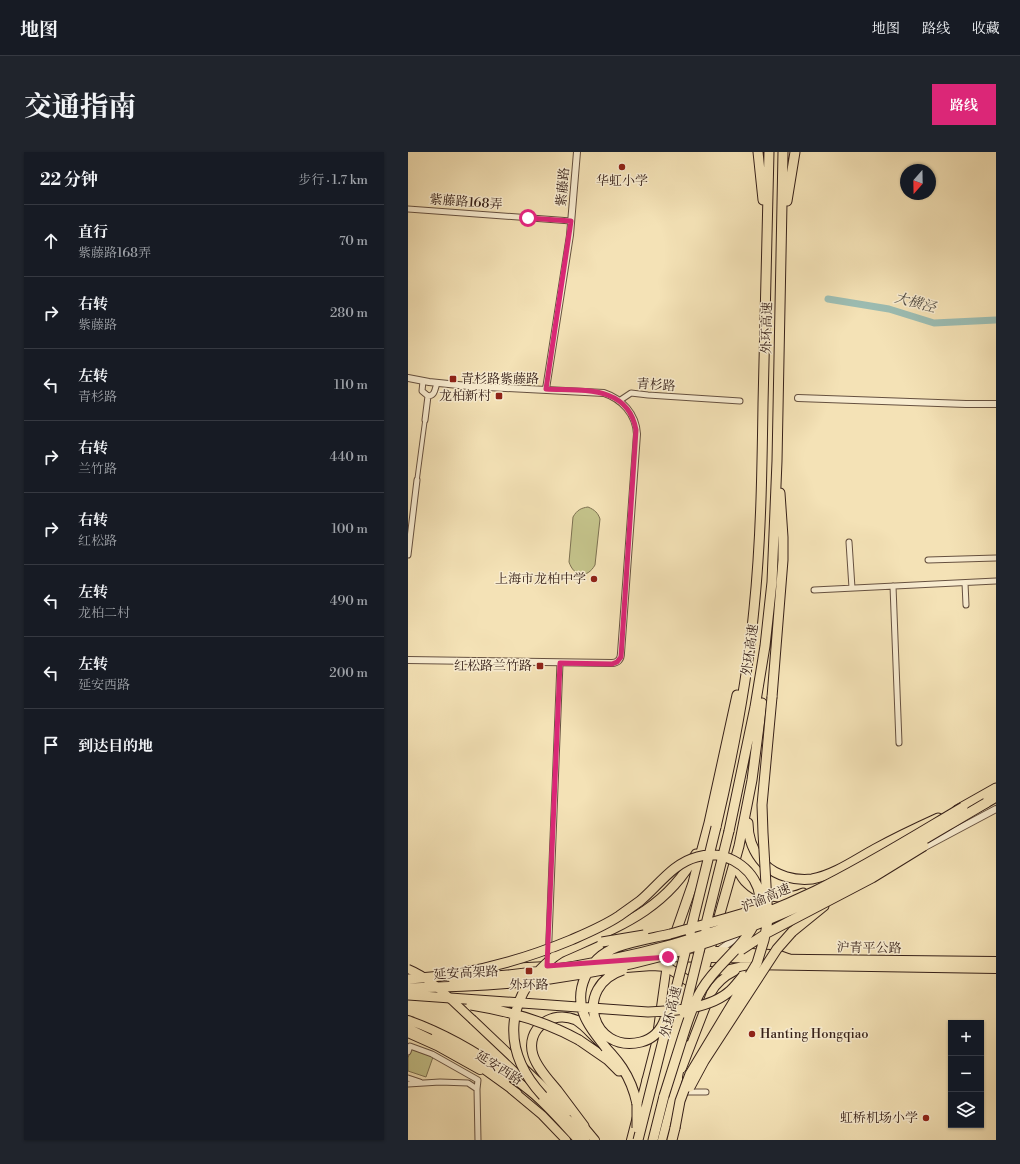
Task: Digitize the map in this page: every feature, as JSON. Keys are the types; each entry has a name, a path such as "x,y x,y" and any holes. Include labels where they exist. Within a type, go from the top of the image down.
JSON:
{"highway":[{"path":"758,152 766,231 766,306"},
{"name":"外环高速","path":"637,1140 679,976 713,825 729,773 748,662 754,607 762,460 769,152"},
{"name":"外环高速","path":"653,1140 729,831 755,707 765,646 772,582 777,461 783,152"},
{"path":"780,306 785,215 795,152"},
{"path":"672,1140 680,1101 690,1074 757,963 768,920 762,805 783,560 782,513 777,461"},
{"path":"772,582 768,646 760,723 748,813 750,840 760,859 769,868 780,875 801,879 811,879 832,872 907,832 963,808"},
{"path":"675,1088 683,1046 699,988 704,971 714,953 743,829 752,780"},
{"name":"沪渝高速","path":"525,978 661,948 728,927 765,913 815,891 878,857 996,789"},
{"name":"沪渝高速","path":"525,978 577,975 623,965 699,945 761,923 818,898 882,864 996,797"},
{"path":"675,1128 686,1097 698,1072 778,949 792,932 810,916 844,894 906,858 986,802"},
{"path":"585,1140 530,1080 520,1063 515,1043 514,1023 515,1014 521,996 531,979 554,957 624,924 652,906 673,888 691,865 713,825"},
{"path":"669,953 713,825"},
{"path":"735,864 742,878 756,890 766,894 788,897 805,892 895,844 910,841"},
{"path":"408,980 451,975 497,966 557,946 617,918 685,861 697,856 708,854 719,855 732,859 741,865 752,876 759,891 760,908 750,932 742,944 702,987 692,1007 664,1096"},
{"path":"606,1048 586,1021 581,1000 581,989 585,975 592,964 600,956 618,947 728,918 815,891"},
{"path":"725,961 767,933 844,894"},
{"path":"554,957 602,942 728,918"},
{"path":"408,996 648,1012 680,1010 705,1004 730,991 754,961 764,940"},
{"path":"679,976 663,1024 655,1035 646,1040 634,1043 622,1043 611,1038 600,1029 594,1019 593,1000 602,982 609,976 699,945"},
{"path":"714,953 778,955 789,959"},
{"path":"653,958 699,988"},
{"name":"延安高架路","path":"408,980 525,978"},
{"name":"延安高架路","path":"408,987 486,986 525,978"},
{"path":"408,996 487,1007 521,1015 545,1023 595,1050 617,1069 626,1080 637,1104"},
{"path":"584,1126 536,1063 533,1054 531,1045 537,1028 543,1022 552,1018 561,1016 576,1020 583,1025 622,1066 630,1079 635,1092 638,1121 637,1140"},
{"path":"642,1140 647,1106 647,1080"}],"main road":[{"path":"627,960 669,953"},
{"path":"408,974 653,958 669,953"},
{"path":"631,1140 656,1043 669,953"},
{"name":"沪青平公路","path":"669,953 714,953 717,962 729,963 742,958 996,961"},
{"name":"沪青平公路","path":"662,1140 675,1088 715,986 721,979 736,971 762,965"},
{"name":"沪青平公路","path":"666,967 704,971 726,970 740,966 762,965 996,969"},
{"path":"408,987 652,966 666,967"},
{"path":"408,969 429,981 553,1095 584,1126 595,1140"},
{"path":"408,1020 439,1032 493,1064 532,1093 578,1140"},
{"path":"408,1027 471,1060 517,1093"},
{"path":"408,1027 453,1045 470,1055 497,1073 517,1093"},
{"name":"延安西路","path":"408,1033 455,1056 517,1093 557,1130 565,1140"}],"street":[{"name":"紫藤路","path":"546,389 571,221 577,152"},
{"name":"紫藤路168弄","path":"408,209 571,221"},
{"name":"青杉路","path":"408,378 437,383 475,386 599,392 612,396 619,401 631,393 740,401"},
{"path":"423,381 422,391 428,396"},
{"path":"428,396 432,395 437,383"},
{"path":"408,555 409,535 428,396"},
{"path":"798,398 996,404"},
{"path":"408,660 614,663 620,659 636,434 635,422 632,415 619,401"},
{"path":"848,542 852,588"},
{"path":"928,560 996,558"},
{"path":"814,590 996,581"},
{"path":"964,583 966,605"},
{"path":"893,586 899,743"},
{"path":"547,966 560,663"},
{"path":"714,953 760,922 830,887 970,808 996,789"},
{"path":"714,953 817,906 996,809"},
{"path":"408,1052 410,1046 432,1054 478,1080 478,1140"},
{"path":"408,1078 423,1083"},
{"path":"408,1084 440,1082 468,1083 477,1089"},
{"path":"675,1088 706,1092"}],"shaded area":[{"path":"588,507 596,512 600,519 595,565 588,573 581,574 574,571 569,562 573,517 579,510"},
{"path":"411,1049 433,1057 426,1077 408,1071 408,1058"}],"waterway":[{"name":"大横泾","path":"828,299 889,309 934,323 996,320"}],"place":[{"name":"华虹小学","path":"622,167"},
{"name":"青杉路紫藤路","path":"453,379"},
{"name":"龙柏新村","path":"499,396"},
{"name":"上海市龙柏中学","path":"594,579"},
{"name":"红松路兰竹路","path":"540,666"},
{"name":"外环路","path":"529,971"},
{"name":"Hanting Hongqiao","path":"752,1034"},
{"name":"虹桥机场小学","path":"926,1118"}],"route":[{"path":"528,218 571,221 546,389 596,392 612,396 624,405 630,412 634,419 636,430 621,657 616,663 612,664 560,663 547,966 668,957"}]}
